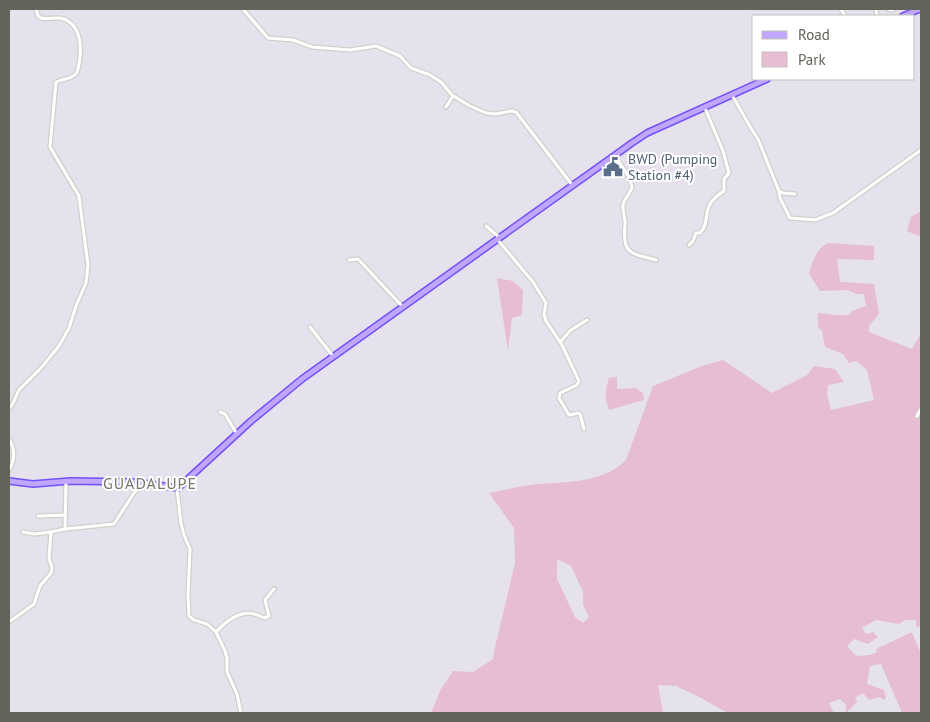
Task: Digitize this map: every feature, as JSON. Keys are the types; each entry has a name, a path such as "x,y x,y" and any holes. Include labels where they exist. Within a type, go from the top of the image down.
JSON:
{"main road":[{"path":"905,15 920,9"},
{"path":"9,481 33,484 66,481 143,483 177,489 287,391 333,356 647,133 765,80"}],"street":[{"path":"9,408 14,404 16,393 53,354 65,337 86,283 88,265 79,196 50,147 56,96 55,86 56,82 61,79 70,78 77,72 80,56 78,33 69,21 65,19 41,18 38,16 36,9"},
{"path":"243,9 268,38 293,40 307,46 350,50 376,46 400,56 411,68 430,75 441,82 452,96 486,113 516,112 572,186"},
{"path":"888,9 894,9"},
{"path":"732,94 758,138 780,198 790,218 814,220 833,213 921,150"},
{"path":"446,107 452,96"},
{"path":"689,245 696,233 704,230 709,205 724,191 724,178 729,173 723,151 705,107"},
{"path":"614,156 629,177 632,187 623,205 625,225 623,233 626,245 632,254 656,260"},
{"path":"779,191 795,194"},
{"path":"486,226 533,282 546,303 544,314 546,322 560,342 579,381 577,385 560,393 560,398 569,415 580,414 584,429"},
{"path":"349,260 358,259 402,306"},
{"path":"560,342 572,330 587,320"},
{"path":"310,327 333,356"},
{"path":"917,416 921,409"},
{"path":"220,412 225,414 238,435"},
{"path":"9,439 14,453 9,470"},
{"path":"65,529 66,481"},
{"path":"23,532 34,534 114,524 134,493 143,483"},
{"path":"177,489 181,523 190,549 189,613 194,620 207,624 216,632 228,658 227,672 237,694 241,713"},
{"path":"38,516 66,515"},
{"path":"9,622 34,604 40,586 51,574 52,568 49,558 51,532"},
{"path":"216,632 228,621 241,614 254,612 264,618 268,616 265,600 274,589"}],"green space":[{"path":"921,211 921,237 907,231 911,217"},
{"path":"829,243 874,246 874,260 837,259 840,282 874,284 879,314 869,326 869,332 912,349 921,333 921,626 916,627 916,620 906,620 899,624 876,620 862,628 866,634 873,632 878,637 868,644 854,639 847,646 856,656 870,655 877,652 876,649 912,632 921,654 921,713 902,713 881,664 870,666 867,684 884,690 886,697 884,700 880,697 869,700 863,693 855,698 857,702 846,713 846,705 840,699 829,703 834,713 728,713 676,686 658,685 663,713 431,713 441,689 453,671 473,672 493,659 515,563 514,528 489,493 531,485 593,478 616,468 626,460 653,386 702,366 723,360 772,393 807,375 814,366 835,369 844,382 828,385 827,394 831,410 874,400 867,370 856,361 849,363 843,354 825,347 822,331 818,327 818,313 849,315 852,311 866,306 864,294 856,294 848,290 820,291 809,274 811,265 825,245","holes":["557,559 571,566 583,592 583,605 589,617 583,623 575,617 557,579"]},
{"path":"497,278 513,281 523,290 522,315 512,318 508,351"},
{"path":"617,377 617,389 636,388 643,393 644,400 609,410 606,394 609,378"}],"place":[{"name":"BWD (Pumping Station #4)","path":"613,167"}],"district":[{"name":"GUADALUPE","path":"150,483"}]}
